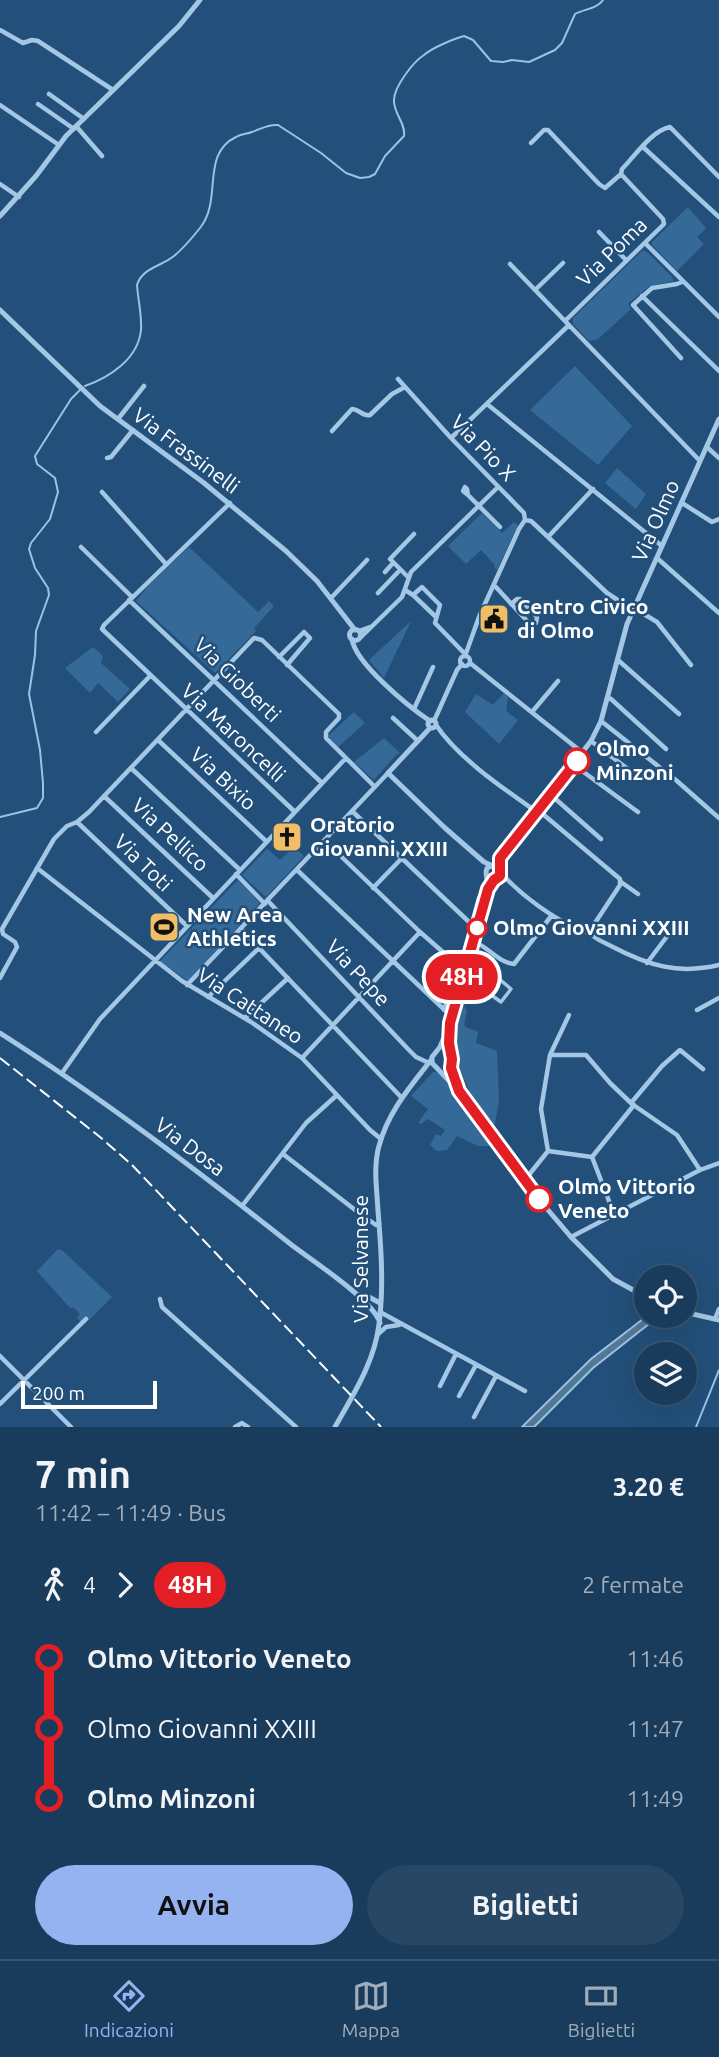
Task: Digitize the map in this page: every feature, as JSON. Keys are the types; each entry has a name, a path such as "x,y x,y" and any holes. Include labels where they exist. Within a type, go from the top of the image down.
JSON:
{"street":[{"path":"0,216 19,197 75,127 178,26 200,0"},
{"path":"0,30 23,43 38,41 113,90"},
{"path":"49,94 84,119"},
{"path":"38,104 75,127 102,156"},
{"path":"0,105 60,145"},
{"path":"531,143 544,130 548,130 603,187 606,187 621,174 643,147 668,127 719,177"},
{"path":"643,147 719,217"},
{"name":"Via Poma","path":"451,438 662,226 663,219 621,174"},
{"path":"0,184 19,197"},
{"path":"599,232 626,260"},
{"path":"645,243 719,317"},
{"path":"535,290 563,263"},
{"path":"510,264 700,461"},
{"path":"681,358 633,304 652,288 682,282"},
{"path":"642,296 719,370"},
{"name":"Via Frassinelli","path":"0,310 84,392 230,503 294,558 331,598 356,635 353,646 357,652 396,695 431,723 478,768 538,811"},
{"name":"Via Pio X","path":"398,379 524,513 525,520 531,521 607,593 633,609"},
{"path":"118,419 144,386"},
{"path":"332,431 352,409 370,415 392,394 405,387"},
{"path":"487,404 662,546"},
{"name":"Via Olmo","path":"496,867 500,858 583,753 601,721 633,609 719,419"},
{"path":"107,458 111,457 133,430"},
{"path":"707,447 719,458"},
{"path":"356,635 374,625 402,597 411,572 498,487"},
{"path":"547,537 593,489"},
{"path":"102,492 166,564"},
{"path":"468,495 500,527"},
{"path":"131,598 230,503"},
{"path":"682,503 712,522 719,519"},
{"path":"462,664 460,660 465,655 525,520"},
{"path":"408,577 390,558 414,534"},
{"name":"Via Gioberti","path":"81,547 214,680 323,783"},
{"path":"657,558 719,613"},
{"path":"331,598 367,560"},
{"path":"385,572 393,563"},
{"path":"378,593 400,570"},
{"path":"494,585 511,604 529,623 536,623 537,617 520,599 517,598 511,604"},
{"path":"414,595 422,587 426,590 440,606 435,623 470,659 470,663 583,753"},
{"path":"405,590 414,595 436,617"},
{"name":"Via Maroncelli","path":"131,598 104,625 103,631 295,812"},
{"path":"633,609 657,622 691,665"},
{"path":"279,657 303,632 310,638 287,665"},
{"path":"0,978 17,945 3,934 2,929 54,839 67,826 77,822 104,796 256,638 262,640 340,715 325,736 375,787"},
{"path":"618,660 679,714"},
{"path":"462,664 466,666 470,663"},
{"path":"187,985 418,741 431,723 462,664"},
{"path":"414,709 433,667"},
{"path":"96,732 150,676"},
{"path":"532,712 558,681"},
{"path":"608,698 666,749"},
{"path":"393,718 418,741"},
{"path":"601,721 719,818"},
{"name":"Via Bixio","path":"158,740 267,842"},
{"path":"591,741 637,776"},
{"path":"62,1073 100,1019 345,759"},
{"path":"574,765 638,812"},
{"name":"Via Pepe","path":"131,768 238,872 416,1057 430,1061"},
{"path":"388,773 484,862 496,867 509,881 552,915 582,931 593,927 621,882"},
{"path":"551,795 601,839"},
{"name":"Via Pellico","path":"104,796 213,898"},
{"path":"352,811 472,923"},
{"path":"538,811 638,894"},
{"name":"Via Toti","path":"77,822 187,926"},
{"path":"325,841 420,932 462,968"},
{"path":"373,888 402,858"},
{"path":"484,862 491,877"},
{"path":"444,1010 473,940 496,867"},
{"path":"491,877 496,867"},
{"name":"Via Cattaneo","path":"37,868 187,985 245,1018 302,1058 380,1142"},
{"path":"297,870 444,1010 451,1020"},
{"path":"491,877 509,881"},
{"path":"459,1091 451,1065 451,1020 472,923 479,898 485,898"},
{"path":"473,940 508,964 514,964 552,915"},
{"path":"647,963 674,927"},
{"path":"241,929 401,1097"},
{"path":"588,931 593,937 647,963 680,969 719,965"},
{"path":"302,1058 420,932"},
{"path":"208,997 259,948"},
{"path":"245,1018 288,978"},
{"path":"498,978 511,989 501,1002 487,992 498,978"},
{"path":"697,1010 719,998"},
{"path":"523,1181 548,1151 541,1109 550,1055 569,1014"},
{"path":"451,1020 438,1050 430,1061 459,1091 523,1181 571,1237 613,1279 634,1290"},
{"name":"Via Dosa","path":"0,1033 112,1107 242,1206 356,1294 377,1314 380,1323"},
{"path":"438,1050 444,1049 450,1053"},
{"path":"592,1157 662,1066 680,1050 704,1069"},
{"path":"550,1055 586,1055 632,1104 677,1135 700,1170"},
{"name":"Via Selvanese","path":"335,1427 373,1351 380,1323 376,1166 380,1142 401,1097 430,1061"},
{"path":"438,1070 451,1065"},
{"name":"Via Selvanese","path":"408,1089 428,1071 438,1070"},
{"path":"242,1206 306,1123 337,1096"},
{"path":"370,1130 385,1128"},
{"path":"548,1151 592,1157"},
{"path":"283,1154 359,1213 379,1224"},
{"path":"592,1157 614,1214"},
{"path":"571,1237 700,1170 719,1163"},
{"path":"367,1296 376,1293 380,1288"},
{"path":"356,1294 380,1303"},
{"path":"160,1298 162,1307 296,1427"},
{"path":"365,1304 380,1303"},
{"path":"697,1315 715,1319 719,1309"},
{"path":"380,1312 525,1391"},
{"path":"0,1404 86,1319"},
{"path":"377,1335 386,1327 400,1325"},
{"path":"440,1386 456,1354"},
{"path":"0,1356 71,1427"},
{"path":"459,1396 476,1365"},
{"path":"474,1417 496,1376"},
{"path":"235,1427 242,1423 248,1427"}],"shaded area":[{"path":"688,207 706,228 697,237 704,244 677,271 652,242"},
{"path":"643,250 674,281 649,286 628,304 631,309 598,339 589,341 573,324 573,318"},
{"path":"575,366 632,426 598,465 530,410"},
{"path":"617,468 646,494 636,509 605,483"},
{"path":"482,513 502,533 514,522 518,525 497,570 481,550 466,564 448,546"},
{"path":"189,547 258,612 269,601 274,606 254,628 256,631 215,673 136,601"},
{"path":"411,621 384,678 369,660"},
{"path":"93,647 103,656 101,663 130,689 118,702 98,683 90,693 65,668"},
{"path":"504,693 508,697 506,711 518,720 499,744 465,712 476,694 493,705"},
{"path":"354,712 365,723 338,747 328,736"},
{"path":"384,738 400,753 374,780 354,762"},
{"path":"294,847 304,856 266,897 242,875 267,849 280,860"},
{"path":"238,880 260,903 188,981 161,960"},
{"path":"470,973 477,978 464,1005 467,1012 464,1025 478,1032 476,1043 497,1051 499,1101 494,1129 469,1089 458,1055 459,1019"},
{"path":"433,1072 440,1074 448,1082 455,1091 453,1095 492,1146 478,1146 457,1136 447,1150 437,1151 430,1145 436,1134 441,1136 445,1130 428,1119 418,1123 428,1109 411,1096"},
{"path":"58,1249 112,1297 88,1321 85,1318 81,1322 77,1318 80,1314 73,1307 70,1308 37,1271"},
{"path":"634,1326 644,1328 593,1368 534,1427 522,1427 591,1359"}],"waterway":[{"path":"85,386 113,372 134,350 141,330 137,285 148,271 178,253 207,217 215,166 218,154 225,145 240,135 278,125 346,173 360,178 369,177 375,174 385,156 404,136 394,105 395,95 401,82 420,58 443,44 464,36 473,40 491,61 529,62 555,50 562,43 575,14 594,7 603,0"},
{"path":"0,817 37,808 43,798 40,750 29,694 36,631 49,595 29,549 50,519 58,492 55,478 37,464 35,456 71,399 80,390"},
{"path":"696,1427 719,1370"}],"railway":[{"path":"0,1058 132,1165 381,1427"}],"bus line":[{"name":"48H","path":"539,1199 523,1181 459,1091 451,1068 450,1023 488,889 500,876 500,858 577,761"}],"place":[{"name":"Centro Civico di Olmo","path":"494,619"},
{"name":"Olmo Minzoni","path":"577,761"},
{"name":"Oratorio Giovanni XXIII","path":"287,837"},
{"name":"New Area Athletics","path":"164,927"},
{"name":"Olmo Giovanni XXIII","path":"477,928"},
{"name":"Olmo Vittorio Veneto","path":"539,1199"}]}
